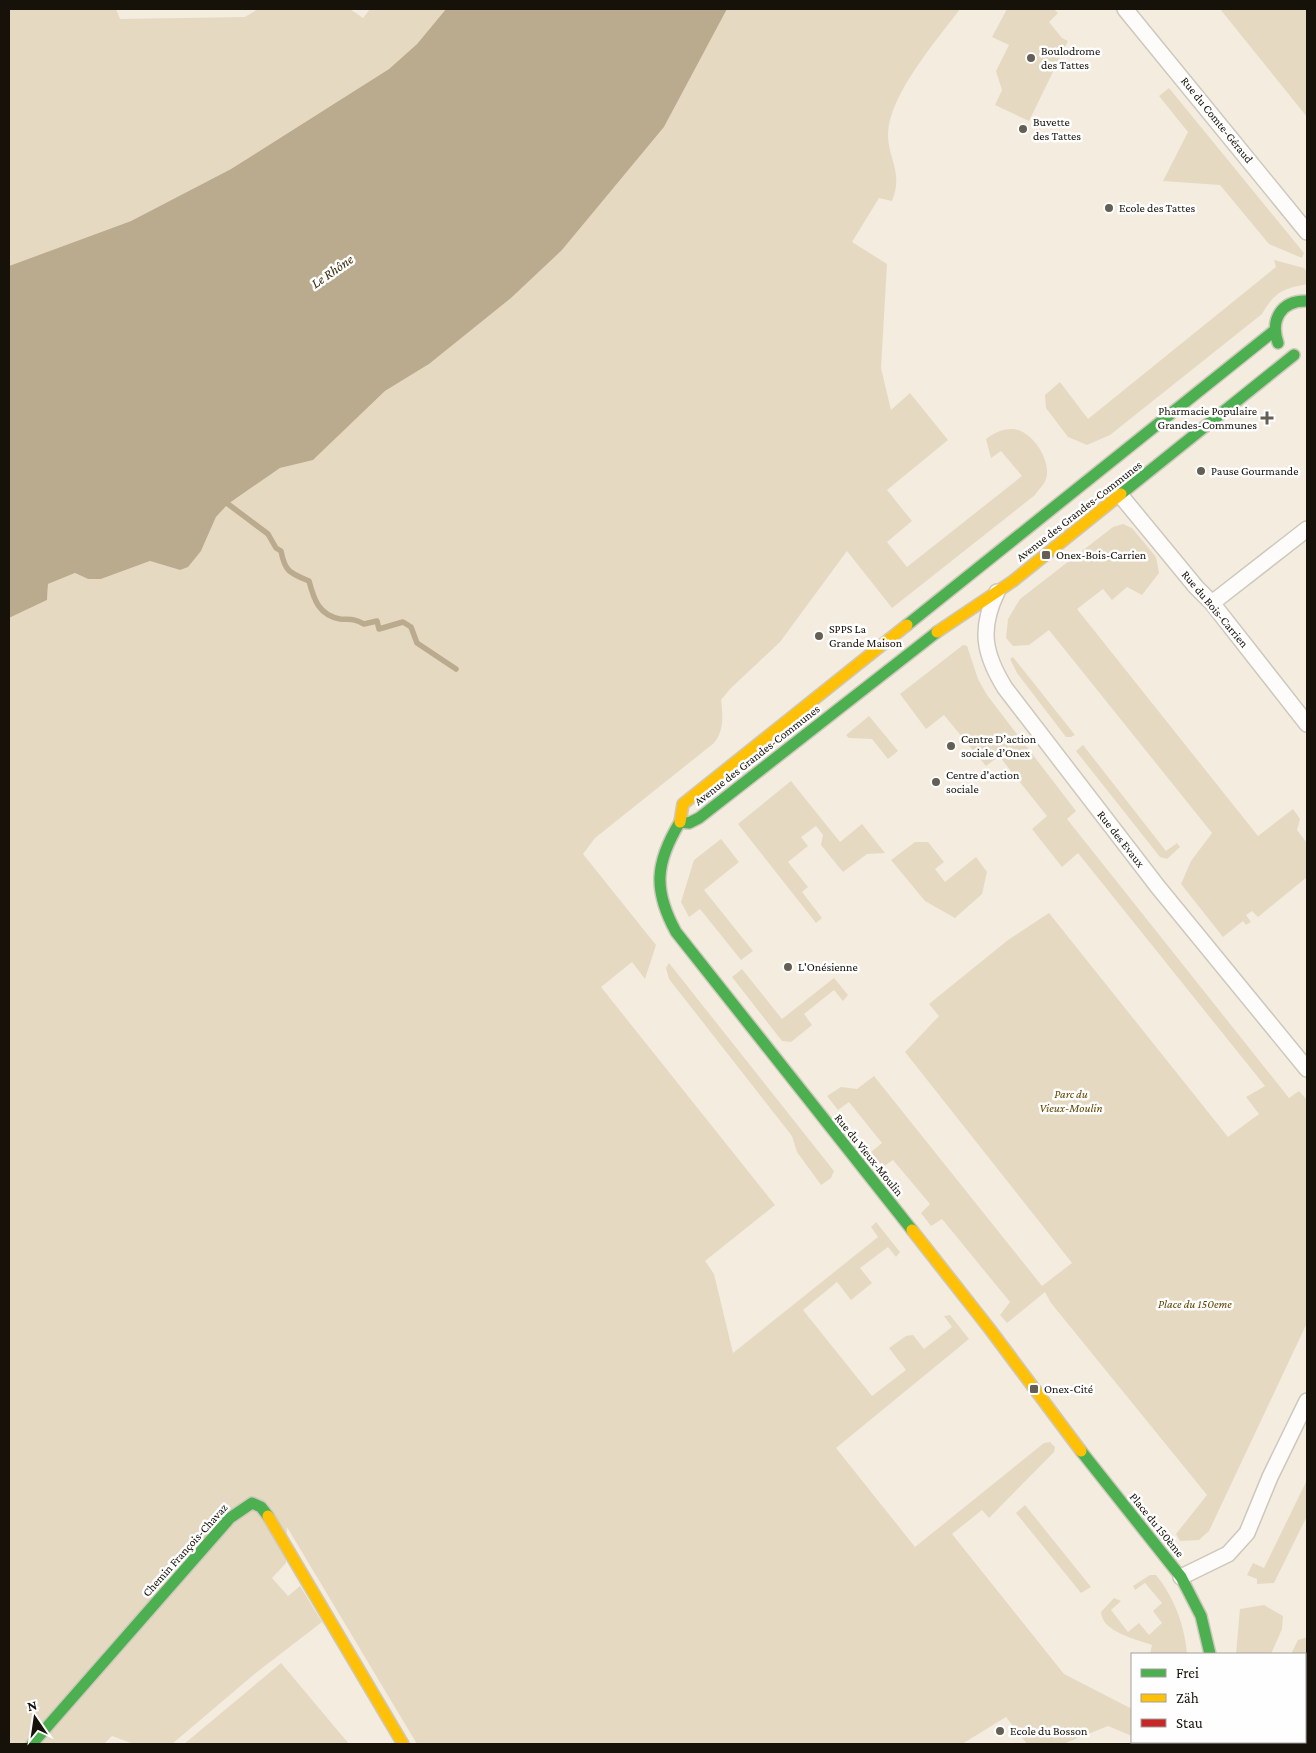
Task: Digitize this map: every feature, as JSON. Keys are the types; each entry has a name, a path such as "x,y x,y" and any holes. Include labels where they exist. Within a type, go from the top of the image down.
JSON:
{"street":[{"name":"Rue du Comte-Géraud","path":"1125,9 1307,232"},
{"path":"1307,301 1296,300 1284,306 1276,317 1274,330 1278,343 1294,354 1307,355"},
{"name":"Avenue des Grandes-Communes","path":"1274,330 1106,476 683,804 680,822 689,823 700,818 944,626 1013,581 1121,496 1294,354"},
{"path":"1106,476 1121,496"},
{"name":"Rue du Bois-Carrien","path":"1121,496 1196,587 1212,602 1307,724"},
{"path":"1212,602 1307,529"},
{"name":"Rue des Evaux","path":"998,589 991,604 985,637 989,660 1005,688 1158,887 1307,1068"},
{"name":"Rue du Vieux-Moulin","path":"680,822 665,849 658,877 661,899 676,932 989,1328 1112,1491"},
{"path":"1210,1653 1201,1616 1181,1577 1228,1554 1247,1533 1270,1477 1307,1401"},
{"name":"Place du 150ème","path":"1112,1491 1181,1577"},
{"name":"Chemin François-Chavaz","path":"32,1744 230,1518 252,1503 261,1507 269,1517 403,1744"}],"green space":[{"path":"9,9 116,9 120,19 245,17 258,9 350,9 363,18 370,9 446,9 417,44 389,69 231,169 131,221 9,266"},
{"path":"727,9 960,9 927,52 905,85 891,118 888,142 896,173 895,191 892,201 879,198 852,242 887,264 881,368 891,410 910,393 948,440 887,490 912,521 887,542 907,567 1022,476 1001,451 991,458 986,439 998,432 1012,429 1027,434 1039,447 1043,455 1047,472 1046,479 1035,495 892,608 847,551 780,642 730,689 721,700 721,728 714,743 595,838 583,854 656,945 645,979 632,962 601,987 775,1205 705,1261 714,1274 733,1353 878,1237 871,1227 876,1222 900,1252 896,1257 888,1247 860,1268 872,1283 851,1300 837,1282 803,1310 872,1396 906,1370 889,1348 906,1336 913,1335 924,1349 952,1327 944,1316 950,1315 969,1339 836,1448 915,1547 1044,1443 1050,1442 1055,1447 1054,1452 989,1518 982,1510 952,1534 1064,1674 1131,1708 1131,1736 1108,1726 1063,1744 1027,1744 1006,1717 962,1744 417,1744 287,1527 286,1563 272,1578 288,1596 300,1586 322,1622 257,1672 172,1744 134,1744 112,1736 104,1744 9,1744 9,618 47,600 48,584 75,573 88,579 101,579 150,561 180,570 201,551 216,517 228,504 280,468 314,459 385,391 429,364 562,250 664,127"},
{"name":"Boulodrome des Tattes","path":"1007,9 1054,9 1058,13 1049,22 1062,38 1068,41 1029,121 995,105 1002,90 996,71 1009,45 992,37"},
{"path":"1220,9 1307,9 1307,117"},
{"path":"1169,88 1304,253 1302,258 1269,244 1220,185 1163,181 1188,132 1159,96"},
{"path":"1274,260 1304,268 1307,272 1307,284 1285,290 1275,296 1262,314 1110,435 1087,445 1068,437 1046,408 1045,395 1060,382 1088,419 1276,267"},
{"path":"1123,524 1132,528 1156,557 1159,573 1142,595 1127,587 1112,600 1103,589 1077,609 1258,836 1293,809 1300,819 1297,830 1307,843 1307,877 1258,917 1252,911 1246,915 1251,922 1246,925 1243,921 1223,937 1181,884 1191,861 1212,833 1049,630 1029,645 1013,646 1006,638 1008,619 1020,599 1113,527"},
{"path":"963,645 967,646 978,679 987,695 1076,811 1067,819 1289,1098 1299,1091 1307,1100 1307,1323 1209,1531 1199,1540 1180,1541 1176,1534 1207,1495 1051,1303 1045,1292 1007,1323 1000,1315 1010,1302 942,1219 931,1226 921,1213 930,1204 893,1160 883,1167 871,1152 882,1143 849,1102 838,1110 827,1096 841,1087 857,1089 874,1076 1042,1286 1072,1263 905,1052 939,1016 929,1004 1008,940 1049,913 1228,1137 1259,1114 1246,1097 1265,1086 1078,853 1062,867 1032,829 1047,816 999,756 986,766 944,715 926,729 900,694"},
{"path":"1013,657 1075,735 1066,737 1017,673 1010,659"},
{"path":"869,716 898,751 888,759 872,739 849,738 846,735"},
{"path":"1083,745 1166,851 1177,843 1180,847 1167,859 1160,857 1076,751"},
{"path":"791,781 840,842 862,824 885,853 867,854 843,872 821,845 823,835 816,826 801,837 808,846 788,862 808,887 802,892 822,918 816,923 738,824"},
{"path":"721,839 739,862 704,890 753,951 741,960 700,909 689,917 681,902 694,860"},
{"path":"915,842 928,842 944,862 935,869 945,882 976,857 987,872 982,894 955,918 925,901 891,860"},
{"path":"669,963 834,1171 831,1178 821,1185 797,1152 792,1136 669,979 666,968"},
{"path":"742,969 782,1019 834,978 848,995 843,1001 834,990 804,1014 812,1025 791,1042 782,1041 732,977"},
{"path":"1307,1480 1307,1516 1274,1583 1257,1584 1257,1579 1247,1575 1253,1563 1264,1568"},
{"path":"1025,1505 1091,1587 1081,1593 1016,1513"},
{"path":"1150,1575 1156,1575 1178,1612 1187,1653 1150,1653 1152,1645 1121,1634 1107,1625 1101,1612 1114,1598 1121,1601 1111,1610 1128,1632 1139,1623 1149,1635 1162,1623 1153,1611 1162,1603 1145,1583 1135,1590 1133,1586"},
{"path":"1264,1605 1283,1616 1282,1629 1271,1653 1236,1653 1240,1609"},
{"path":"1307,1637 1307,1744 1241,1744 1306,1743 1306,1653 1292,1653 1298,1640"},
{"path":"281,1663 349,1744 184,1744"}],"water":[{"name":"Le Rhône","path":"446,9 727,9 664,127 562,250 511,298 429,364 385,391 313,460 280,468 228,504 216,517 201,551 188,567 180,570 150,561 101,579 88,579 75,573 48,584 47,600 9,618 9,266 131,221 231,169 389,69 417,44"}],"waterway":[{"path":"228,504 268,534 276,548 281,551 284,563 289,571 309,581 318,606 327,614 364,624 377,621 379,629 403,622 411,627 417,643 456,669"}],"traffic: fast":[{"path":"1278,343 1276,327 1280,313 1290,304 1307,301"},
{"path":"907,625 1274,331"},
{"path":"1121,494 1294,355"},
{"path":"680,822 689,823 699,818 937,632"},
{"path":"680,822 666,851 660,877 663,903 676,932 912,1230"},
{"path":"1081,1451 1181,1577 1201,1616 1210,1653"},
{"path":"32,1744 230,1518 252,1503 261,1507 268,1516"}],"traffic: slow":[{"path":"937,632 1013,581 1121,494"},
{"path":"680,822 683,804 907,625"},
{"path":"912,1230 989,1328 1081,1451"},
{"path":"268,1516 403,1744"}],"place":[{"name":"Boulodrome des Tattes","path":"1031,58"},
{"name":"Buvette des Tattes","path":"1023,129"},
{"name":"Ecole des Tattes","path":"1109,208"},
{"name":"Pharmacie Populaire Grandes-Communes","path":"1267,418"},
{"name":"Pause Gourmande","path":"1201,471"},
{"name":"Onex-Bois-Carrien","path":"1046,555"},
{"name":"SPPS La Grande Maison","path":"819,636"},
{"name":"Centre D’action sociale d’Onex","path":"951,746"},
{"name":"Centre d'action sociale","path":"936,782"},
{"name":"L'Onésienne","path":"788,967"},
{"name":"Onex-Cité","path":"1034,1389"},
{"name":"Ecole du Bosson","path":"1000,1731"}],"park label":[{"name":"Parc du Vieux-Moulin","path":"1071,1101"},
{"name":"Place du 150eme","path":"1195,1304"}]}
